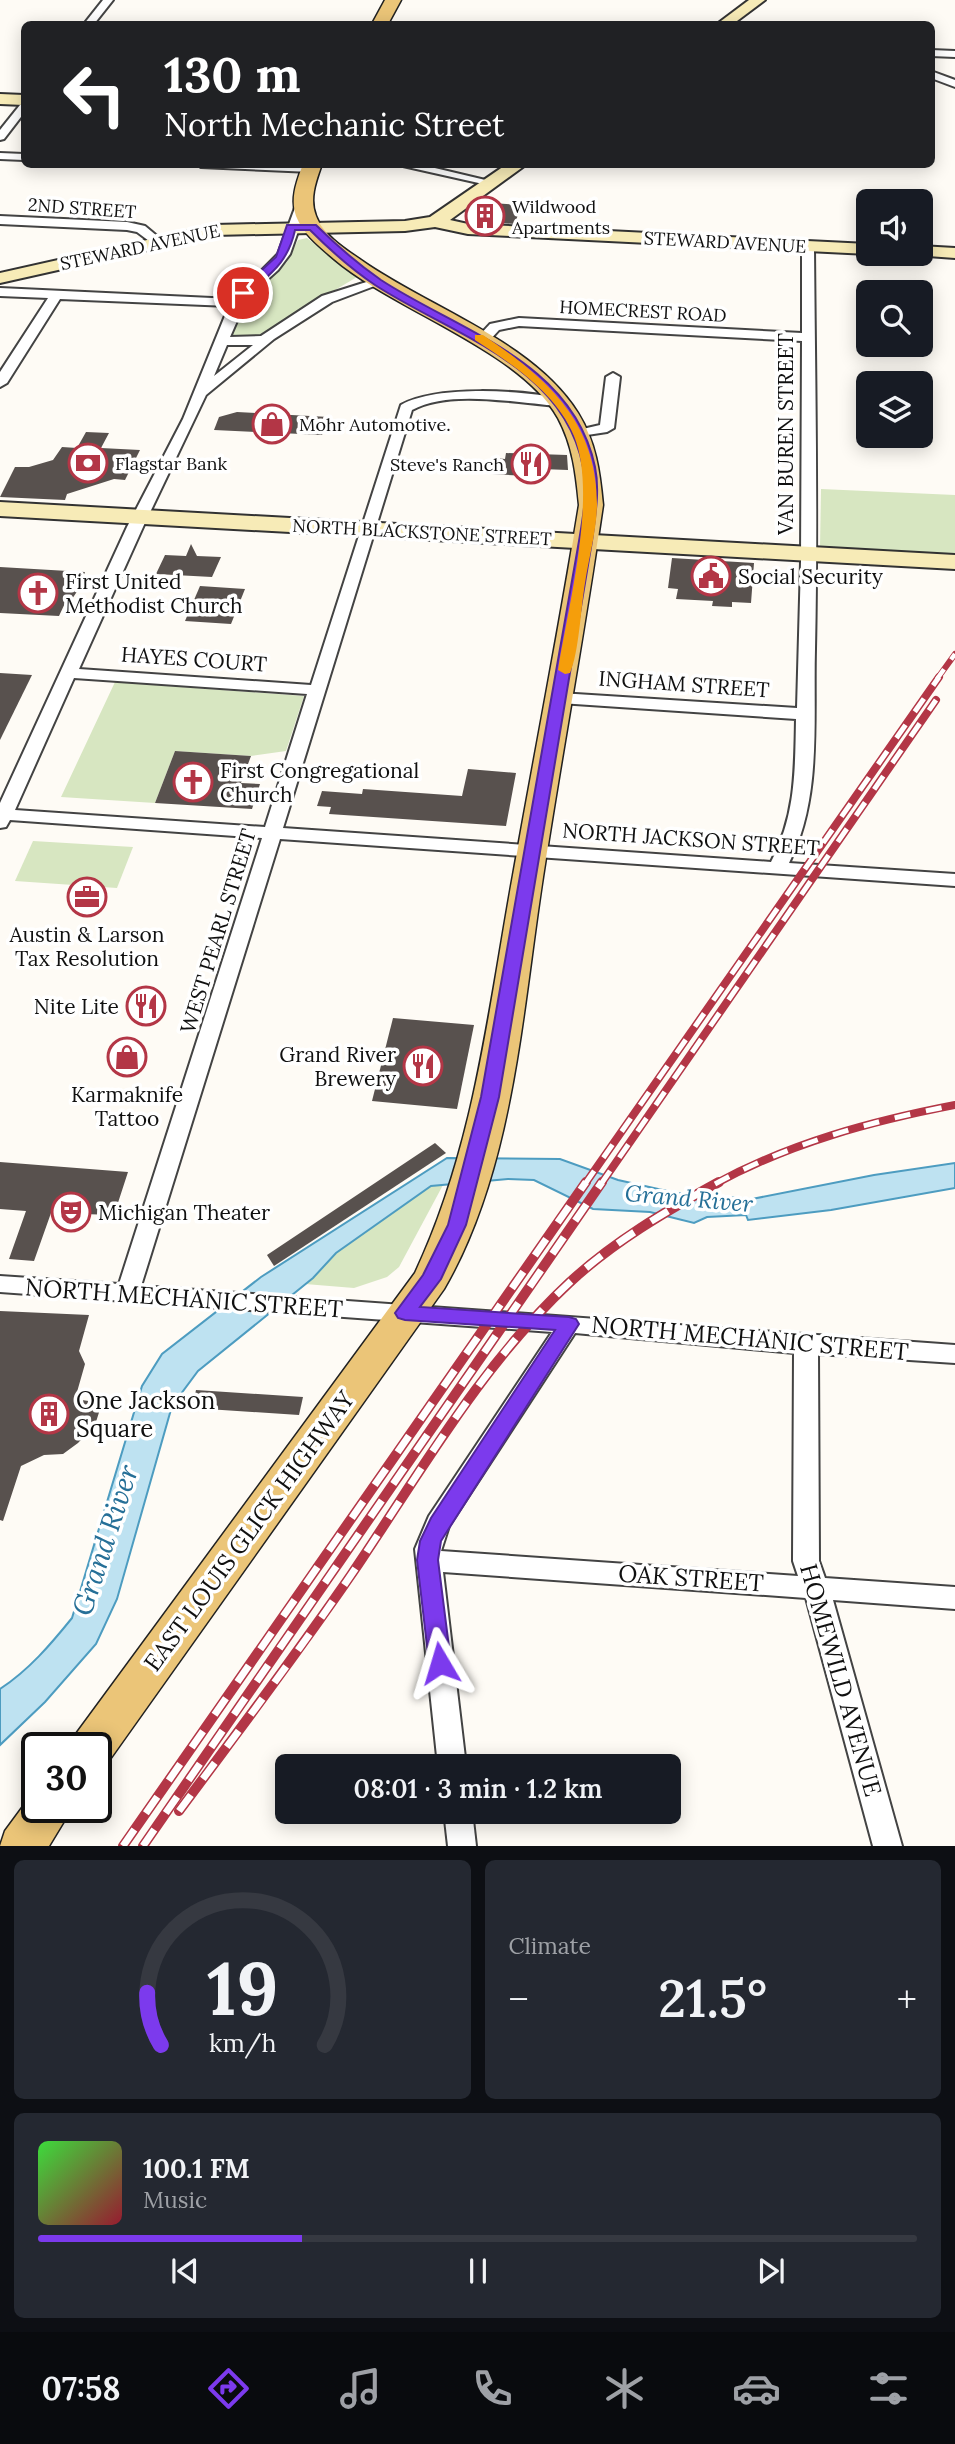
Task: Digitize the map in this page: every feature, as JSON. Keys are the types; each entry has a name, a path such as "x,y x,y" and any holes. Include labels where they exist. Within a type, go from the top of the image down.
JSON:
{"main road":[{"path":"382,21 393,0"},
{"path":"728,21 758,0"},
{"path":"0,99 21,100"},
{"path":"435,222 513,168"},
{"path":"311,170 303,200 306,215 313,227"},
{"name":"STEWARD AVENUE","path":"0,278 214,230 405,226 435,222 468,229 856,248"},
{"name":"EAST LOUIS GLICK HIGHWAY","path":"104,1732 431,1279 457,1225 466,1198 500,1047 586,541 591,485 587,458 579,434 558,402 519,364 483,339 379,282 335,250 313,227"},
{"path":"933,252 955,253"},
{"name":"NORTH BLACKSTONE STREET","path":"0,509 955,562"},
{"path":"22,1846 38,1823"}],"street":[{"path":"91,21 108,0"},
{"path":"935,53 955,54"},
{"path":"935,76 955,84"},
{"path":"0,137 21,111"},
{"path":"0,156 21,157"},
{"path":"274,168 311,170"},
{"path":"418,168 492,183"},
{"path":"1,818 200,394 237,303 243,293 281,258 303,200"},
{"name":"2ND STREET","path":"0,220 132,227 157,241"},
{"name":"VAN BUREN STREET","path":"777,868 793,837 803,790 808,246"},
{"path":"200,394 272,335 327,299 379,282"},
{"path":"0,292 237,303"},
{"path":"0,383 56,295"},
{"name":"HOMECREST ROAD","path":"483,339 495,327 519,322 807,337"},
{"path":"218,346 249,342 272,335"},
{"path":"218,346 234,358 252,354"},
{"path":"579,434 607,428 613,377"},
{"name":"WEST PEARL STREET","path":"127,1295 404,412 411,403 441,396 558,402"},
{"name":"HAYES COURT","path":"68,673 316,690"},
{"name":"INGHAM STREET","path":"560,698 805,714"},
{"name":"NORTH JACKSON STREET","path":"1,818 534,850 955,880"},
{"name":"NORTH MECHANIC STREET","path":"0,1284 955,1354"},
{"path":"451,1754 428,1560 430,1541 569,1324"},
{"name":"HOMEWILD AVENUE","path":"806,1345 806,1561 825,1616 888,1846"},
{"name":"OAK STREET","path":"428,1560 955,1598"},
{"path":"459,1824 462,1846"}],"green space":[{"path":"307,238 357,277 256,337 232,336 249,296 287,262 298,240"},
{"path":"821,489 955,495 955,555 820,548"},
{"path":"115,682 304,696 286,751 251,756 175,751 155,803 61,797"},
{"path":"33,841 133,847 117,888 15,881"},
{"path":"443,1185 399,1267 387,1277 354,1288 305,1284 336,1252 431,1186"}],"water":[{"name":"Grand River","path":"447,1158 560,1159 618,1180 676,1193 752,1199 874,1175 955,1163 955,1188 831,1210 748,1220 746,1215 707,1217 694,1223 650,1212 593,1209 534,1180 508,1179 431,1186 336,1253 313,1278 198,1371 172,1406 117,1599 96,1644 45,1702 0,1745 0,1689 30,1665 72,1618 142,1386 162,1354 261,1277"}],"building":[{"path":"492,203 521,205 515,224 486,222"},
{"name":"Mohr Automotive.","path":"237,412 329,417 322,435 214,430 219,417"},
{"name":"Flagstar Bank","path":"86,432 109,433 101,448 140,450 125,480 114,479 67,494 65,500 0,497 15,467 29,467 53,460 62,447 77,448"},
{"name":"Steve's Ranch","path":"506,453 567,455 568,470 541,469 541,472 528,471 527,476 492,474 495,458 505,459"},
{"path":"191,544 197,556 221,557 212,577 156,574 165,555 186,556"},
{"name":"Social Security","path":"672,558 754,563 751,603 732,602 732,607 712,606 713,601 676,599 678,589 668,588"},
{"name":"First United Methodist Church","path":"0,567 85,572 78,590 70,602 66,601 59,616 0,613"},
{"path":"200,586 245,589 231,624 185,621"},
{"path":"0,673 32,675 0,740"},
{"name":"First Congregational Church","path":"175,751 251,756 241,783 260,784 252,809 155,803"},
{"path":"468,769 516,773 506,826 329,814 331,807 317,806 322,791 362,794 363,789 462,796"},
{"name":"Grand River Brewery","path":"393,1018 474,1025 457,1109 372,1101"},
{"path":"435,1143 446,1153 274,1266 267,1255"},
{"name":"Michigan Theater","path":"0,1162 128,1172 114,1215 51,1213 34,1261 9,1259 26,1211 0,1209"},
{"name":"One Jackson Square","path":"0,1311 89,1315 79,1351 85,1364 75,1399 102,1403 95,1425 78,1443 63,1454 44,1455 21,1466 3,1521 0,1520"},
{"path":"196,1390 303,1397 299,1415 192,1408"}],"railway":[{"path":"937,679 955,654"},
{"path":"585,1184 939,677"},
{"path":"601,1184 936,700"},
{"path":"715,1184 743,1169 832,1135 955,1105"},
{"path":"123,1846 586,1182"},
{"path":"143,1846 602,1182"},
{"path":"179,1811 309,1635 479,1385 537,1315 569,1283 604,1254 660,1216 719,1182"}],"slow traffic":[{"path":"479,337 519,364 550,393 579,434 587,458 591,505 565,670"}],"place":[{"name":"Wildwood Apartments","path":"485,216"},
{"name":"Mohr Automotive.","path":"272,424"},
{"name":"Flagstar Bank","path":"88,463"},
{"name":"Steve's Ranch","path":"531,464"},
{"name":"Social Security","path":"711,576"},
{"name":"First United Methodist Church","path":"38,593"},
{"name":"First Congregational Church","path":"193,782"},
{"name":"Austin & Larson Tax Resolution","path":"87,897"},
{"name":"Nite Lite","path":"146,1006"},
{"name":"Karmaknife Tattoo","path":"127,1057"},
{"name":"Grand River Brewery","path":"423,1066"},
{"name":"Michigan Theater","path":"71,1212"},
{"name":"One Jackson Square","path":"49,1414"}],"route":[{"path":"243,293 281,258 291,227 313,227 335,250 379,282 491,344 532,375 565,411 579,434 589,469 591,505 586,541 490,1097 457,1225 431,1279 405,1313 569,1324 430,1541 428,1560 440,1663"}]}
